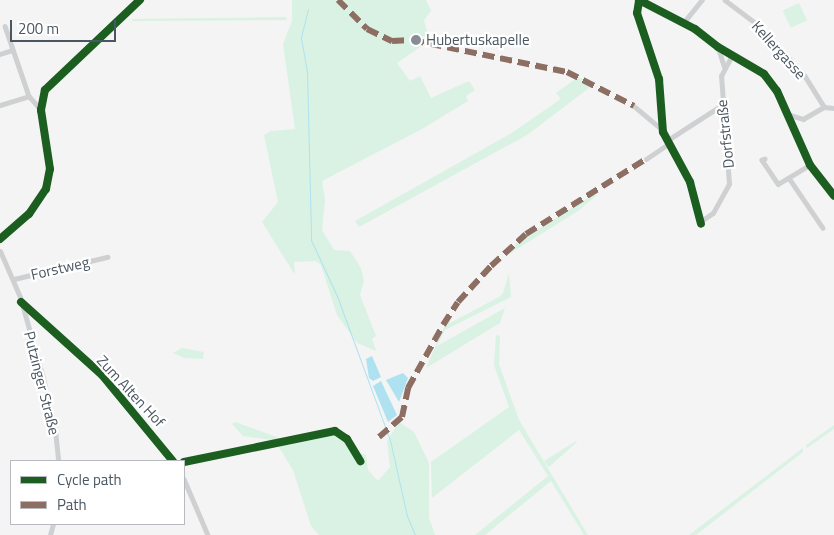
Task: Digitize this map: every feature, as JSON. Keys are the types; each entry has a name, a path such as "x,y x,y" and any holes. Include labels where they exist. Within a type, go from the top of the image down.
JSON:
{"street":[{"path":"0,239 29,214 46,189 50,169 41,110 43,95 51,82 140,0"},
{"path":"663,130 664,107 659,79 637,13 639,0 684,22 718,47 764,74 777,91 810,165 834,196"},
{"path":"684,22 702,0"},
{"name":"Kellergasse","path":"726,0 757,24 778,46 805,76 824,107"},
{"path":"5,26 29,96 41,110"},
{"name":"Dorfstraße","path":"669,141 690,182 701,223 713,213 730,184 722,105 724,66 718,47"},
{"path":"0,54 12,50"},
{"path":"724,66 732,55"},
{"path":"0,105 29,96"},
{"path":"646,159 722,105"},
{"path":"634,106 663,130 669,141"},
{"path":"787,114 803,120 824,107 834,108"},
{"path":"765,158 762,160 776,182 790,178 810,165"},
{"path":"790,178 823,228"},
{"name":"Putzinger Straße","path":"0,251 14,279 47,394 58,460"},
{"name":"Forstweg","path":"14,279 107,257"},
{"name":"Zum Alten Hof","path":"21,302 102,375 172,460"},
{"path":"185,462 335,431 347,440 360,460"},
{"path":"185,481 208,535"}],"green space":[{"path":"292,0 426,0 431,11 424,20 428,35 414,40 423,45 397,63 410,81 420,76 431,98 469,81 475,90 466,96 468,101 422,129 322,181 325,200 322,230 334,250 350,251 361,268 364,281 360,295 376,336 372,339 376,351 357,343 337,315 321,265 316,261 294,262 295,275 262,222 278,202 264,135 271,131 295,129 283,44 292,21"},
{"path":"799,3 807,20 791,28 783,11"},
{"path":"286,17 287,20 132,21 132,19"},
{"path":"578,77 593,85 527,135 359,227 355,221 510,134 561,99 556,93"},
{"path":"594,194 596,196 578,211 509,254 516,243"},
{"path":"509,273 511,297 445,330 437,346 505,308 500,323 426,368 448,318 450,323 499,297 503,293"},
{"path":"496,335 500,336 499,364 519,420 588,535 584,535 551,481 485,535 475,535 548,476 519,430 432,498 431,462 509,407 494,365"},
{"path":"182,348 204,352 203,359 184,358 173,353"},
{"path":"235,422 277,437 280,441 243,436 232,424"},
{"path":"399,422 414,432 429,463 429,518 435,535 319,535 311,526 293,470 278,446 335,433 341,434 352,451 366,455 368,470 378,481 390,467 387,441"},
{"path":"834,425 834,429 807,448 806,445"},
{"path":"576,441 549,467 544,461"},
{"path":"803,448 803,452 696,535 689,535"}],"water":[{"path":"372,356 381,377 373,381 369,378 366,359"},
{"path":"403,373 408,378 399,402 386,380"},
{"path":"381,381 397,415 388,422 373,386"}],"waterway":[{"path":"308,9 301,38 307,71 311,240 337,296 390,440 407,516 415,535"}],"marked path":[{"path":"338,0 367,29 392,41 412,40 567,72 634,106"},
{"path":"379,437 402,417 408,388 443,325 458,302 491,266 526,234 646,159"}],"cycle path":[{"path":"0,239 29,214 46,189 50,169 41,110 45,90 140,0"},
{"path":"639,0 695,29 718,47 764,74 777,91 810,165 834,196"},
{"path":"639,1 637,13 659,79 663,132 690,182 701,224"},
{"path":"21,302 102,375 172,460"},
{"path":"185,462 335,431 347,439 360,461"}],"place":[{"name":"Hubertuskapelle","path":"416,40"}]}
